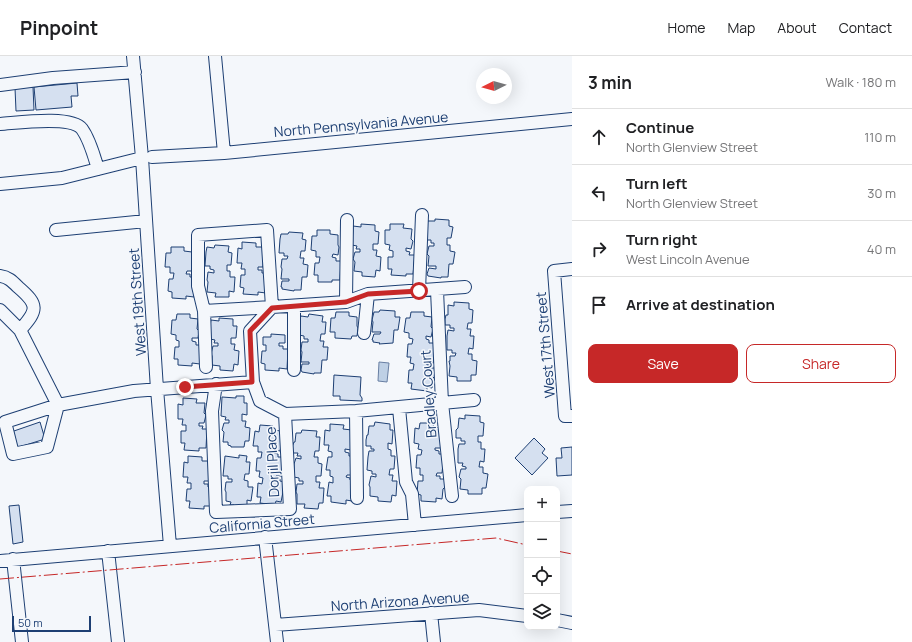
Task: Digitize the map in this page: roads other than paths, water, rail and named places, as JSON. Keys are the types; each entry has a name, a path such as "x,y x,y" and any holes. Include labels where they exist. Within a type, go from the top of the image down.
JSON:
{"street":[{"name":"West 19th Street","path":"133,56 147,158 146,221 157,389 170,546"},
{"path":"215,56 224,152"},
{"path":"0,85 53,78 135,72"},
{"name":"North Pennsylvania Avenue","path":"0,184 62,178 147,158 572,119"},
{"path":"0,124 38,121 73,122 81,128 89,142 98,169"},
{"path":"419,291 422,216"},
{"path":"346,302 347,220"},
{"path":"56,230 146,221"},
{"path":"206,366 204,311 198,286 198,235 268,230 272,308 250,331 252,382 260,401 285,414 399,408 442,402 474,400"},
{"name":"West 17th Street","path":"569,416 554,271 572,269"},
{"path":"0,276 7,277 30,297 34,306 32,317 20,330"},
{"path":"204,311 272,308 346,302 368,294 465,287"},
{"name":"Bradley Court","path":"437,290 442,402 452,496"},
{"path":"364,333 368,294"},
{"path":"294,306 294,370"},
{"path":"0,310 20,330 58,405 47,447 13,454 5,422 58,405 134,391 252,382"},
{"name":"Dorjil Place","path":"216,384 212,411 216,512 290,509 285,414"},
{"path":"399,408 406,482 412,494 415,525"},
{"path":"356,411 357,498"},
{"path":"560,512 572,511"},
{"name":"California Street","path":"0,560 524,515"},
{"path":"265,538 277,642"},
{"path":"108,551 118,642"},
{"path":"13,559 22,642"},
{"name":"North Arizona Avenue","path":"275,626 479,610 524,616"},
{"path":"431,613 434,642"},
{"path":"560,621 572,623"}],"water":[{"path":"379,362 389,363 387,382 378,381"}]}
